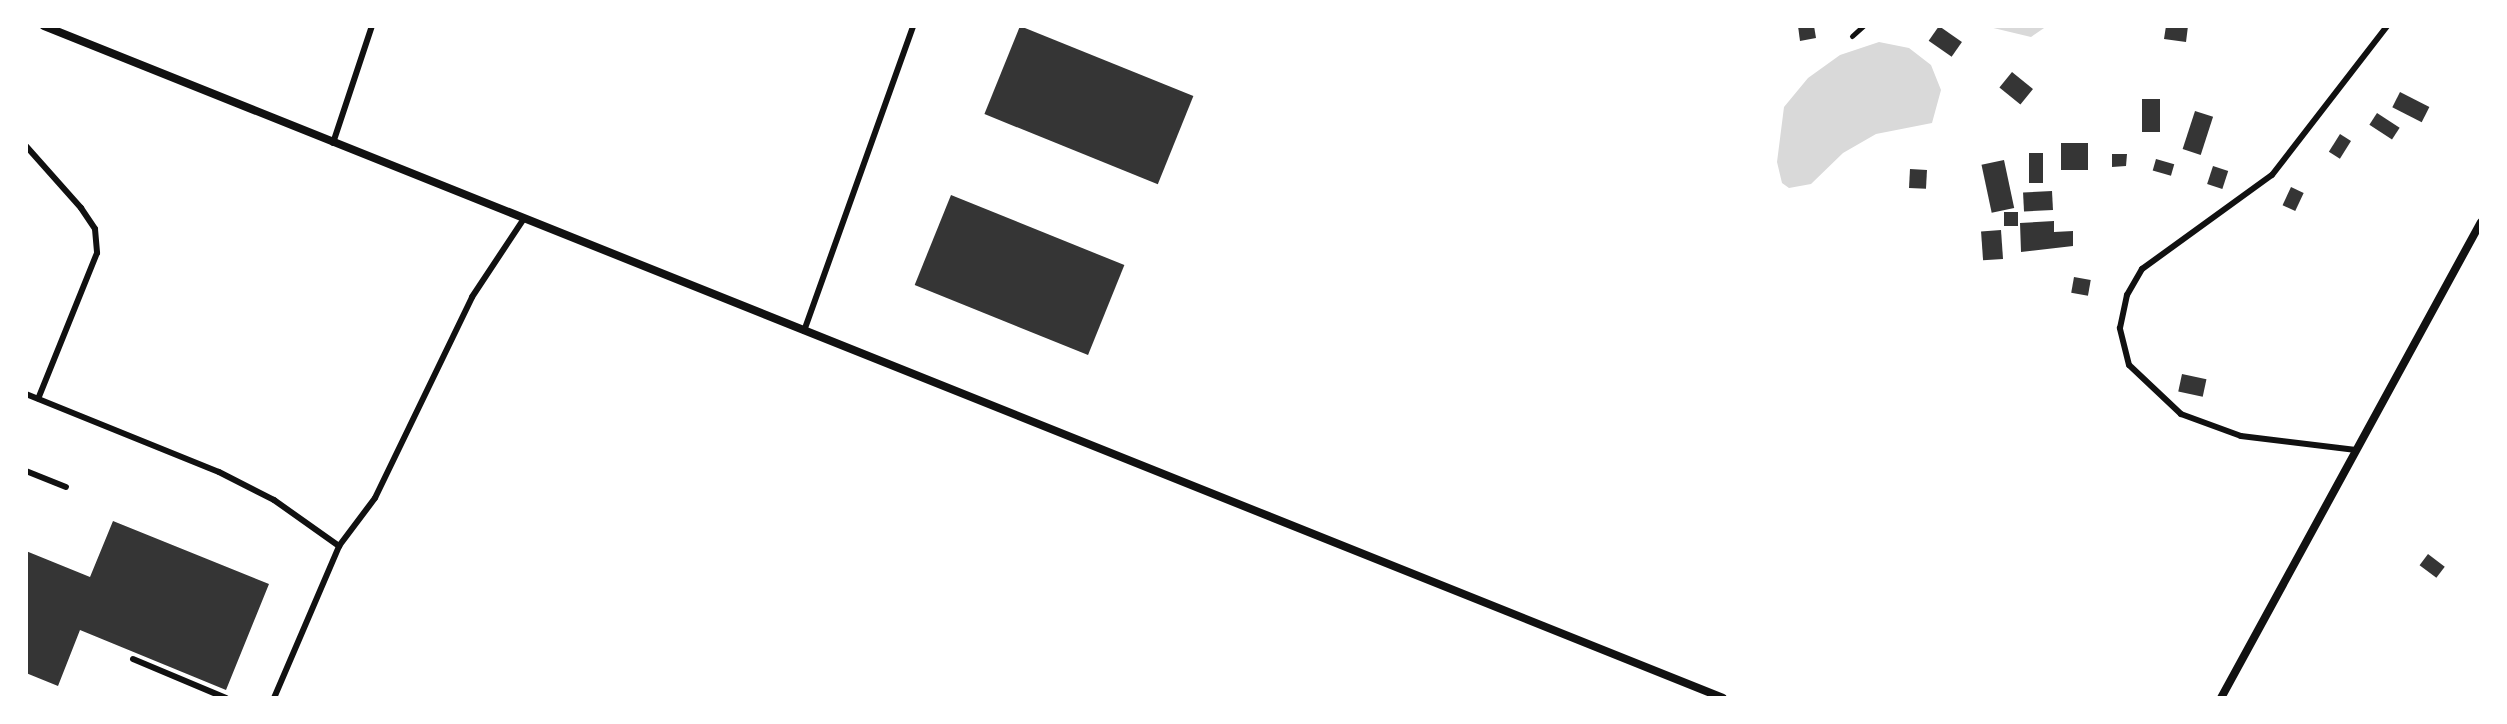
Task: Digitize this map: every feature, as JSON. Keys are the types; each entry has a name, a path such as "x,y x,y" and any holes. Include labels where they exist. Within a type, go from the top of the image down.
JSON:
{"street":[{"path":"44,26 1723,698"},
{"path":"2221,698 2481,222"}],"lane":[{"path":"333,143 372,26"},
{"path":"804,331 913,26"},
{"path":"2356,450 2241,436 2181,414 2129,365 2120,328 2127,295 2142,269 2272,175 2387,26"},
{"path":"26,146 81,208 95,229 97,253 38,399"},
{"path":"274,698 339,546 375,498 472,297 523,220"},
{"path":"26,394 219,472 274,500 339,546"},
{"path":"26,471 66,487"},
{"path":"133,659 226,698"}],"path":[{"path":"1852,36 1863,26"}],"shaded area":[{"path":"1985,26 2047,26 2031,37"},
{"path":"1879,42 1909,48 1931,65 1941,90 1932,123 1876,134 1843,153 1811,184 1789,188 1782,183 1777,162 1784,107 1808,78 1840,55"}],"building":[{"path":"1020,26 1193,96 1158,184 984,114"},
{"path":"1798,26 1814,26 1816,38 1800,41"},
{"path":"1939,26 1962,42 1952,57 1929,41"},
{"path":"2166,26 2188,26 2186,42 2164,39"},
{"path":"2012,72 2033,89 2020,105 1999,88"},
{"path":"2400,92 2429,107 2422,122 2392,107"},
{"path":"2142,99 2160,99 2160,132 2142,132"},
{"path":"2195,111 2213,117 2201,155 2183,149"},
{"path":"2377,113 2400,128 2392,139 2369,125"},
{"path":"2340,134 2351,141 2340,159 2329,152"},
{"path":"2061,143 2088,143 2088,170 2061,170"},
{"path":"2029,153 2043,153 2043,183 2029,183"},
{"path":"2112,154 2127,154 2126,166 2112,167"},
{"path":"2156,159 2174,164 2171,176 2153,171"},
{"path":"2004,160 2014,208 1992,213 1982,165"},
{"path":"2213,166 2228,171 2222,189 2207,184"},
{"path":"1910,169 1927,170 1926,189 1909,188"},
{"path":"2291,187 2304,193 2295,211 2283,205"},
{"path":"2052,191 2053,210 2024,211 2023,193"},
{"path":"951,195 1124,265 1088,355 915,285"},
{"path":"2004,212 2018,212 2018,226 2004,226"},
{"path":"2054,221 2054,232 2073,231 2073,246 2021,252 2020,223"},
{"path":"2001,230 2003,259 1983,260 1981,231"},
{"path":"2074,277 2091,280 2088,296 2071,293"},
{"path":"2182,374 2206,379 2203,397 2178,392"},
{"path":"113,521 269,584 226,690 80,630 58,686 26,673 26,551 90,577"},
{"path":"2428,554 2445,567 2436,578 2420,565"}]}
